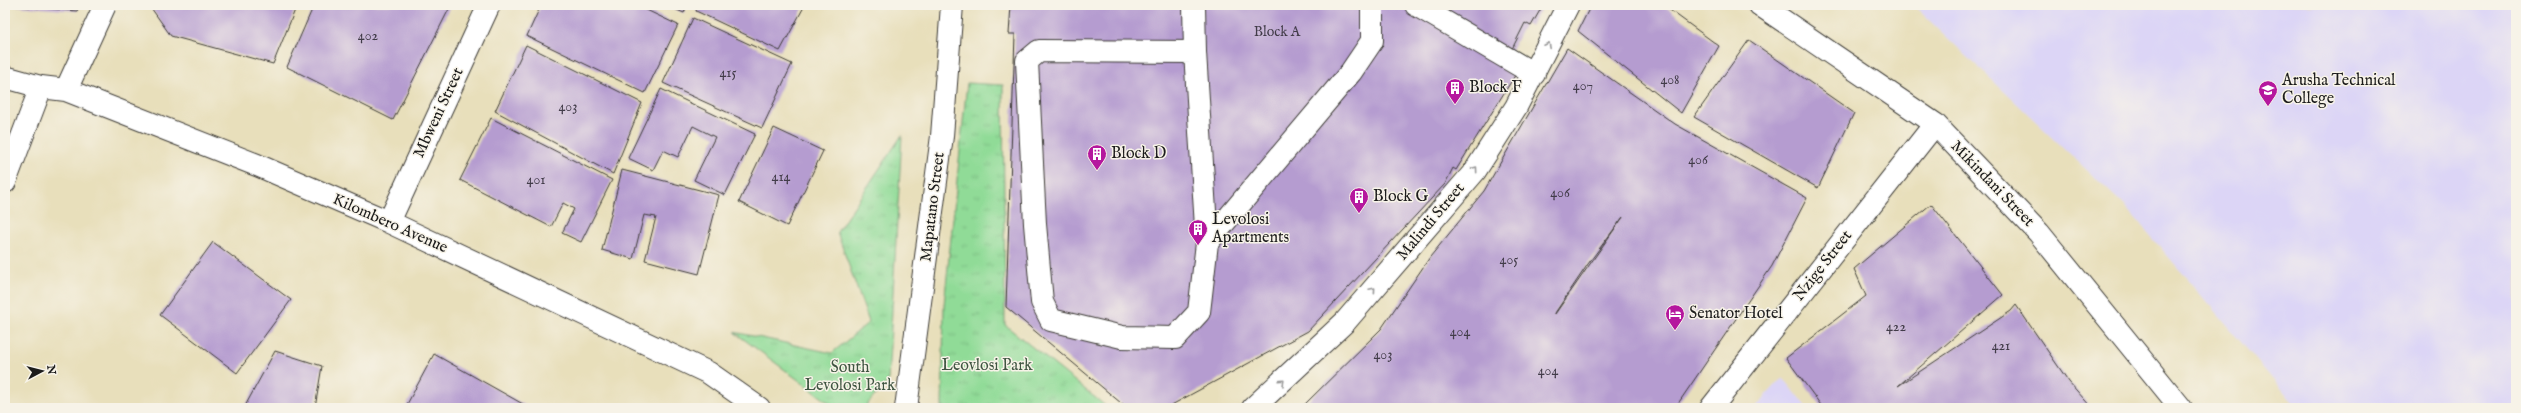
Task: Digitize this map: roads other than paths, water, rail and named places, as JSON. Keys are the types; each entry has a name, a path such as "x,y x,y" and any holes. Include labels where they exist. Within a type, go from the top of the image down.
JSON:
{"street":[{"path":"66,90 105,5"},
{"name":"Mbweni Street","path":"389,222 489,5"},
{"name":"Mapatano Street","path":"906,408 942,136 952,5"},
{"path":"1194,5 1194,52 1208,243 1199,312 1175,338 1122,337 1051,320 1042,302 1035,224 1027,61 1039,51 1194,52"},
{"path":"1208,243 1351,72 1372,41 1372,5"},
{"path":"1416,5 1534,74"},
{"name":"Malindi Street","path":"1252,408 1345,322 1422,235 1475,171 1516,107 1568,5"},
{"name":"Mikindani Street","path":"1760,5 1935,124 2039,233 2181,408"},
{"name":"Kilombero Avenue","path":"5,77 41,87 66,90 257,165 389,222 709,373 759,408"},
{"path":"5,182 41,87"},
{"name":"Nzige Street","path":"1711,408 1935,124"}],"place":[{"name":"Block F","path":"1455,105"},
{"name":"Arusha Technical College","path":"2268,107"},
{"name":"Block D","path":"1097,171"},
{"name":"Block G","path":"1359,214"},
{"name":"Levolosi Apartments","path":"1198,246"},
{"name":"Senator Hotel","path":"1675,331"}],"park label":[{"name":"Leovlosi Park","path":"987,366"},
{"name":"South Levolosi Park","path":"850,377"}]}
